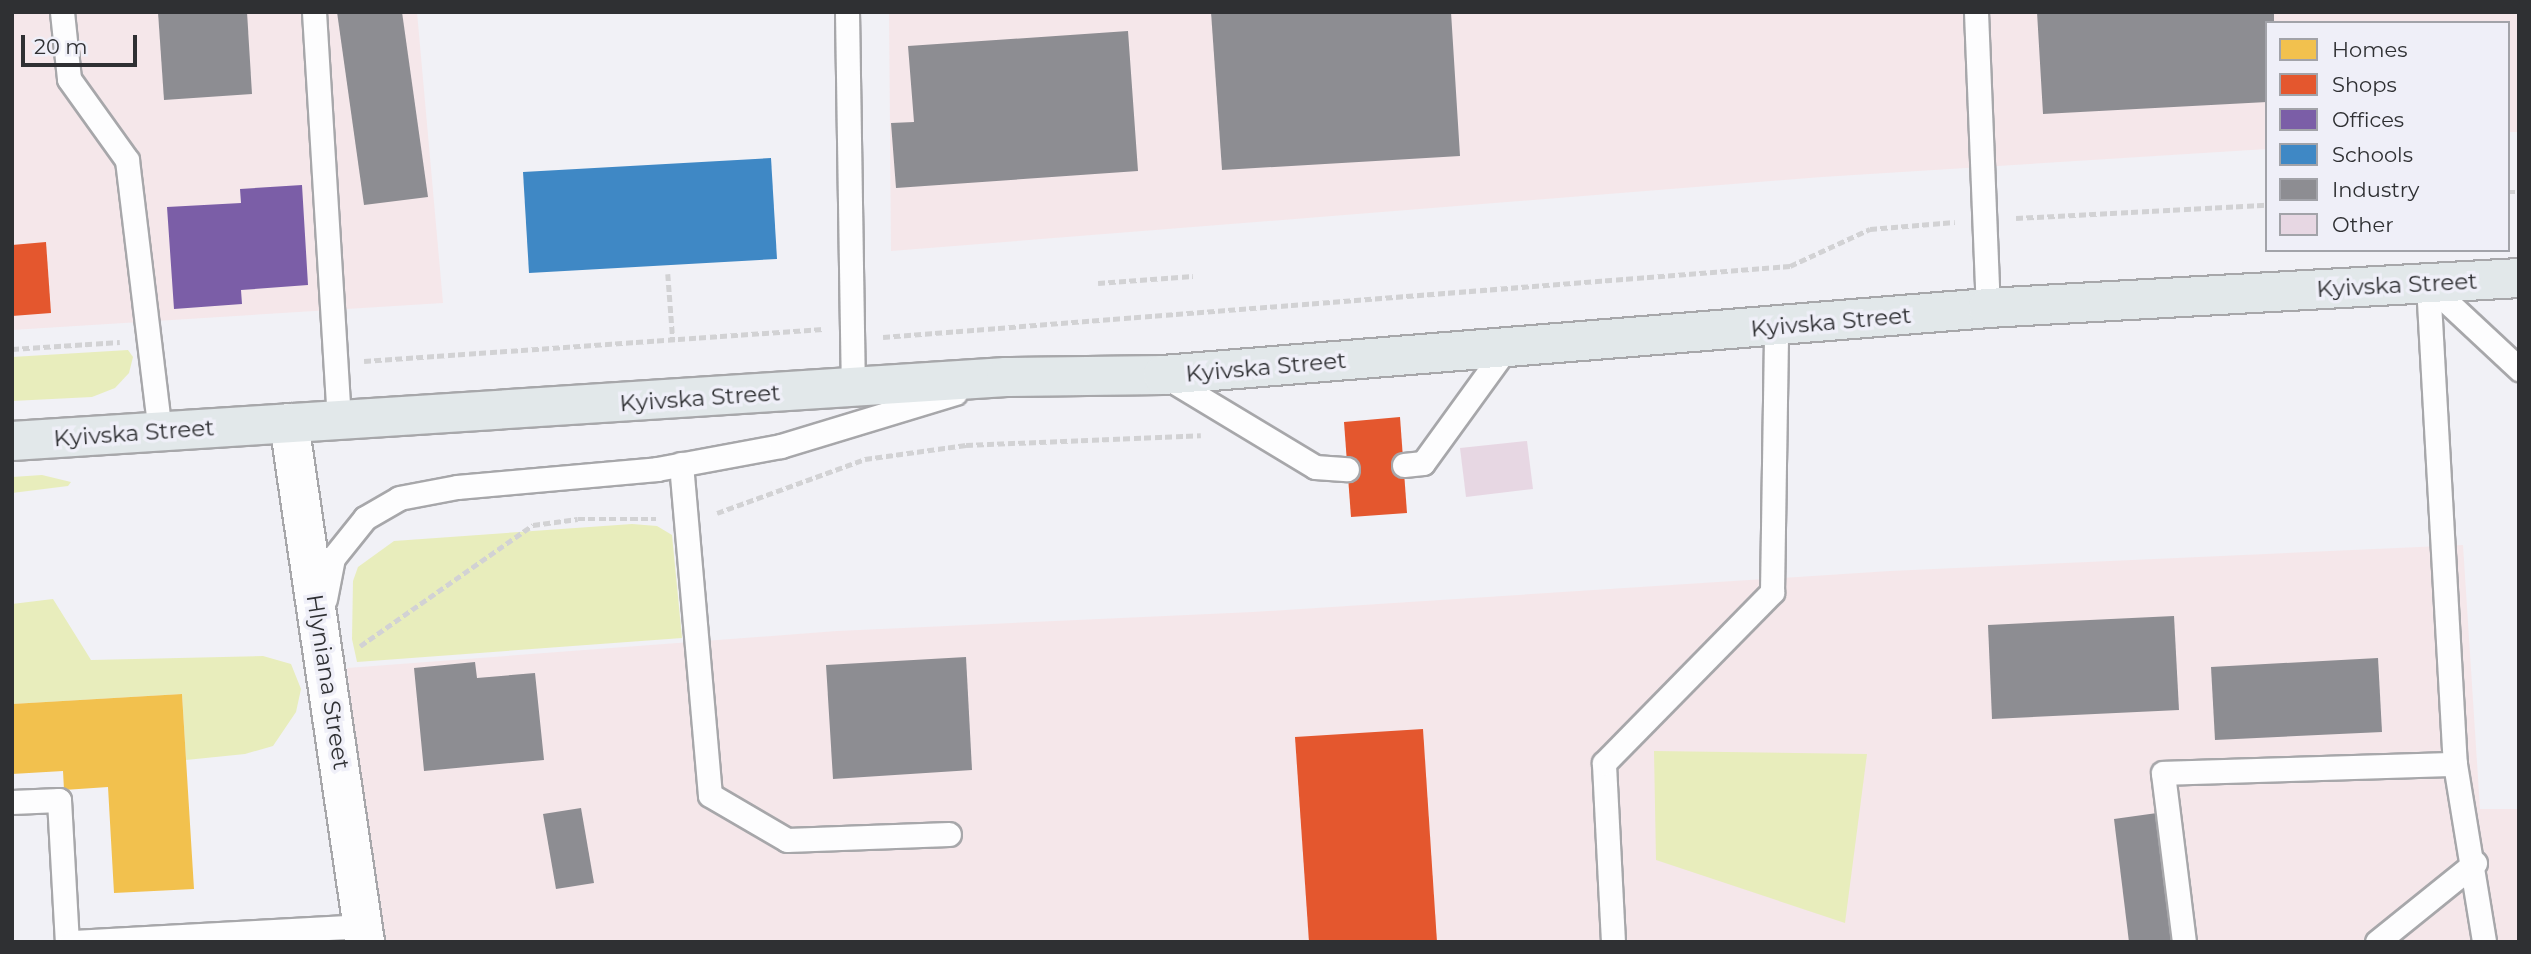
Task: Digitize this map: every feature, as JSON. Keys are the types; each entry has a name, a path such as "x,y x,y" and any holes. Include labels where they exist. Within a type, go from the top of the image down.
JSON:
{"main road":[{"name":"Kyivska Street","path":"12,441 853,389 1006,377 1163,375 1988,308 2518,277"}],"street":[{"name":"Hlyniana Street","path":"289,423 328,673 364,934"}],"lane":[{"path":"62,12 69,79 127,160 160,431"},
{"path":"314,12 339,420"},
{"path":"847,12 853,389"},
{"path":"1976,12 1988,308"},
{"path":"2428,284 2519,369"},
{"path":"2428,284 2455,764 2474,863 2484,942"},
{"path":"1613,942 1604,763 1772,592 1776,327"},
{"path":"1404,465 1423,463 1507,347"},
{"path":"1163,375 1315,467 1348,469"},
{"path":"319,626 332,558 365,518 399,498 457,487 681,464 781,446 1006,377"},
{"path":"681,464 710,795 787,840 949,834"},
{"path":"2184,942 2163,773 2455,764"},
{"path":"12,802 59,800 69,942 364,934"},
{"path":"2377,942 2474,863"}],"path":[{"path":"335,363 853,327 880,338 1790,266 1870,229 1984,219 2265,205"},
{"path":"668,274 673,340"},
{"path":"1098,283 1193,276"},
{"path":"12,349 149,340"},
{"path":"328,673 533,525 578,519 686,518 741,506 865,459 966,445 1203,435 1247,426"}],"shaded area":[{"path":"12,12 417,12 443,303 12,330"},
{"path":"889,12 2519,12 2519,132 2510,132 2510,21 2265,21 2265,149 1822,177 891,251"},
{"path":"2463,545 2480,809 2519,809 2519,942 381,942 347,668 837,631 1253,612 1890,571"}],"green space":[{"path":"128,350 133,357 129,373 115,388 92,397 12,401 12,357"},
{"path":"42,475 71,482 68,486 12,493 12,477"},
{"path":"632,524 657,526 672,535 682,638 357,662 352,639 353,581 358,567 394,541"},
{"path":"53,599 91,660 263,656 291,664 301,689 296,712 273,746 245,754 186,760 182,694 12,704 12,604"},
{"path":"1654,751 1867,754 1845,923 1656,860"}],"building: Homes":[{"path":"182,694 194,889 114,893 108,787 64,790 63,771 12,774 12,704"}],"building: Shops":[{"path":"46,242 51,313 12,316 12,245"},
{"path":"1400,417 1407,513 1351,517 1344,422"},
{"path":"1423,729 1437,942 1309,942 1295,737"}],"building: Offices":[{"path":"302,185 308,285 241,290 242,304 174,309 167,207 241,203 240,189"}],"building: Schools":[{"path":"771,158 777,259 529,273 523,172"}],"building: Industry":[{"path":"158,12 247,12 252,94 164,100"},
{"path":"337,12 402,12 428,197 364,205"},
{"path":"1211,12 1451,12 1460,156 1222,170"},
{"path":"2037,12 2274,12 2274,21 2265,21 2265,102 2043,114"},
{"path":"1128,31 1138,171 896,188 891,123 914,122 908,46"},
{"path":"2174,616 2179,710 1992,719 1988,625"},
{"path":"966,657 972,770 833,779 826,665"},
{"path":"2378,658 2382,732 2215,740 2211,667"},
{"path":"475,662 477,678 535,673 544,760 424,771 414,668"},
{"path":"581,808 594,883 556,889 543,814"},
{"path":"2157,813 2171,942 2129,942 2114,819"}],"building: Other":[{"path":"1527,441 1533,489 1466,497 1460,448"}]}
